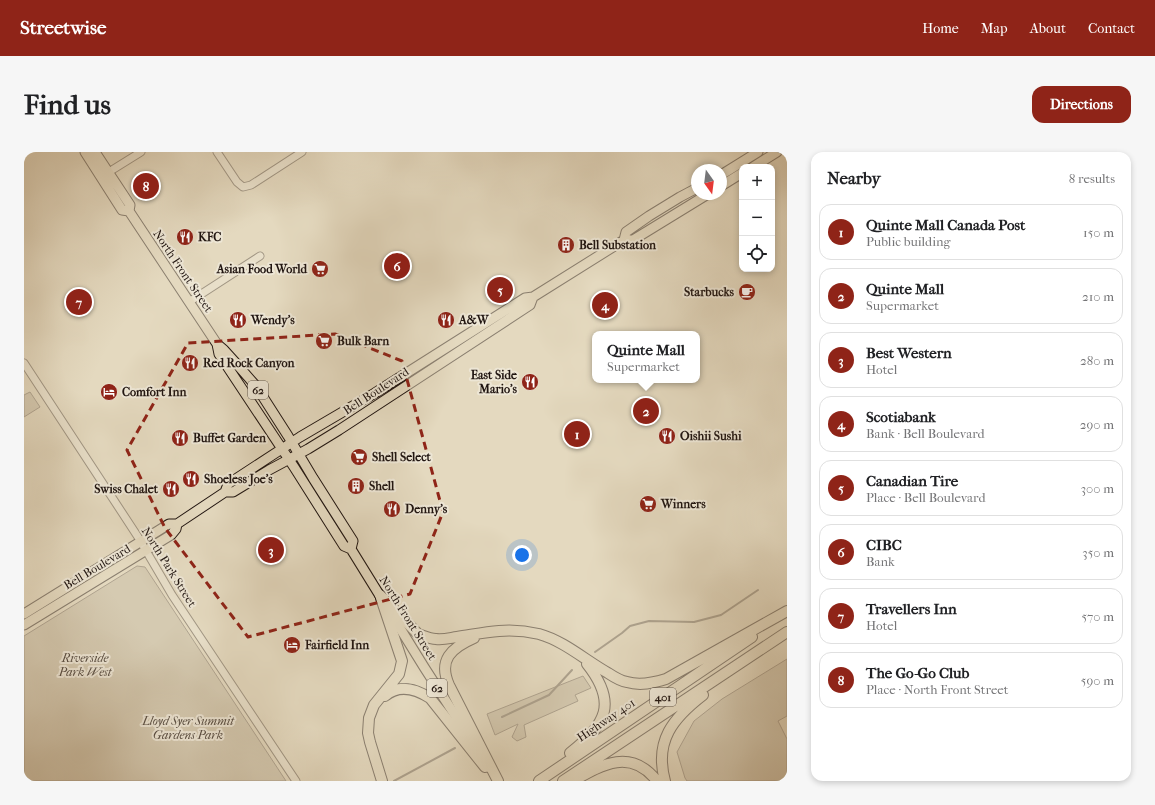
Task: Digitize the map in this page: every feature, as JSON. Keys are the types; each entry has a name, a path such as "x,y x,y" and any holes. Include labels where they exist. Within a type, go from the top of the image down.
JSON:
{"highway":[{"path":"380,594 418,634 426,638 444,639 509,630 539,634 559,642 617,678 626,682 645,684 666,679 787,612"},
{"path":"380,594 402,661 399,674 374,705 369,718 368,733 372,752 382,781"},
{"name":"Highway 401","path":"538,781 787,612"},
{"path":"489,632 472,638 456,647 447,659 444,671 449,685 497,781"},
{"path":"665,781 662,764 663,748 668,731 682,712 783,635"},
{"name":"401","path":"563,781 783,635"},
{"path":"538,781 578,747 602,719 606,705 602,687 593,672 580,656"},
{"path":"374,705 387,694 398,689 411,689 424,694 436,703 497,781"},
{"path":"573,781 603,766 624,762 641,766 650,772 657,781"}],"main road":[{"name":"North Front Street","path":"85,152 105,174"},
{"name":"North Front Street","path":"95,152 122,210 129,211 217,344 250,379 353,541 351,549"},
{"path":"727,171 758,152"},
{"path":"757,164 777,152"},
{"path":"727,182 739,175"},
{"name":"Bell Boulevard","path":"624,240 626,232 649,216 691,191"},
{"name":"Bell Boulevard","path":"225,492 228,484 525,298 533,297 624,240 632,240 698,200"},
{"name":"Bell Boulevard","path":"24,614 169,524 177,524 225,492 233,492 339,430 530,305 533,297"},
{"name":"North Front Street","path":"217,344 219,354 344,546 351,549 420,661 497,781"},
{"name":"Bell Boulevard","path":"24,625 171,535 176,529 177,524"}],"street":[{"path":"105,174 141,152"},
{"path":"217,152 237,182 243,187 251,185 302,152"},
{"path":"189,302 260,256"},
{"name":"North Park Street","path":"24,363 141,542 172,595 296,781"}],"highlighted area":[{"path":"335,334 402,361 443,512 410,594 248,637 165,528 127,450 188,343"}],"green space":[{"path":"30,392 40,407 24,417 24,395"},
{"path":"137,566 145,567 286,781 24,781 24,636"},
{"path":"787,659 787,716 778,721 787,739 787,776 782,781 687,781 677,752 694,721 722,699"},
{"path":"583,676 591,688 575,695 578,701 524,725 526,737 517,741 512,737 518,724 495,735 487,714"}],"waterway":[{"path":"595,652 630,626 649,621 694,622 721,615 758,590"},
{"path":"502,717 549,695 572,670"},
{"path":"394,781 455,748"}],"place":[{"name":"The Go-Go Club","path":"146,186"},
{"name":"KFC","path":"185,237"},
{"name":"Bell Substation","path":"566,245"},
{"name":"CIBC","path":"397,266"},
{"name":"Asian Food World","path":"320,269"},
{"name":"Canadian Tire","path":"500,290"},
{"name":"Starbucks","path":"747,292"},
{"name":"Travellers Inn","path":"79,302"},
{"name":"Scotiabank","path":"605,305"},
{"name":"Wendy's","path":"238,320"},
{"name":"A&W","path":"446,320"},
{"name":"Bulk Barn","path":"324,341"},
{"name":"Red Rock Canyon","path":"190,363"},
{"name":"East Side Mario's","path":"530,382"},
{"name":"Comfort Inn","path":"109,392"},
{"name":"Quinte Mall","path":"646,411"},
{"name":"Quinte Mall Canada Post","path":"577,434"},
{"name":"Oishii Sushi","path":"667,436"},
{"name":"Buffet Garden","path":"180,438"},
{"name":"Shell Select","path":"359,457"},
{"name":"Shoeless Joe's","path":"191,479"},
{"name":"Shell","path":"356,486"},
{"name":"Swiss Chalet","path":"171,489"},
{"name":"Winners","path":"648,504"},
{"name":"Denny's","path":"392,509"},
{"name":"Best Western","path":"271,550"},
{"name":"Fairfield Inn","path":"292,645"}],"park label":[{"name":"Riverside Park West","path":"85,665"},
{"name":"Lloyd Syer Summit Gardens Park","path":"188,728"}]}
